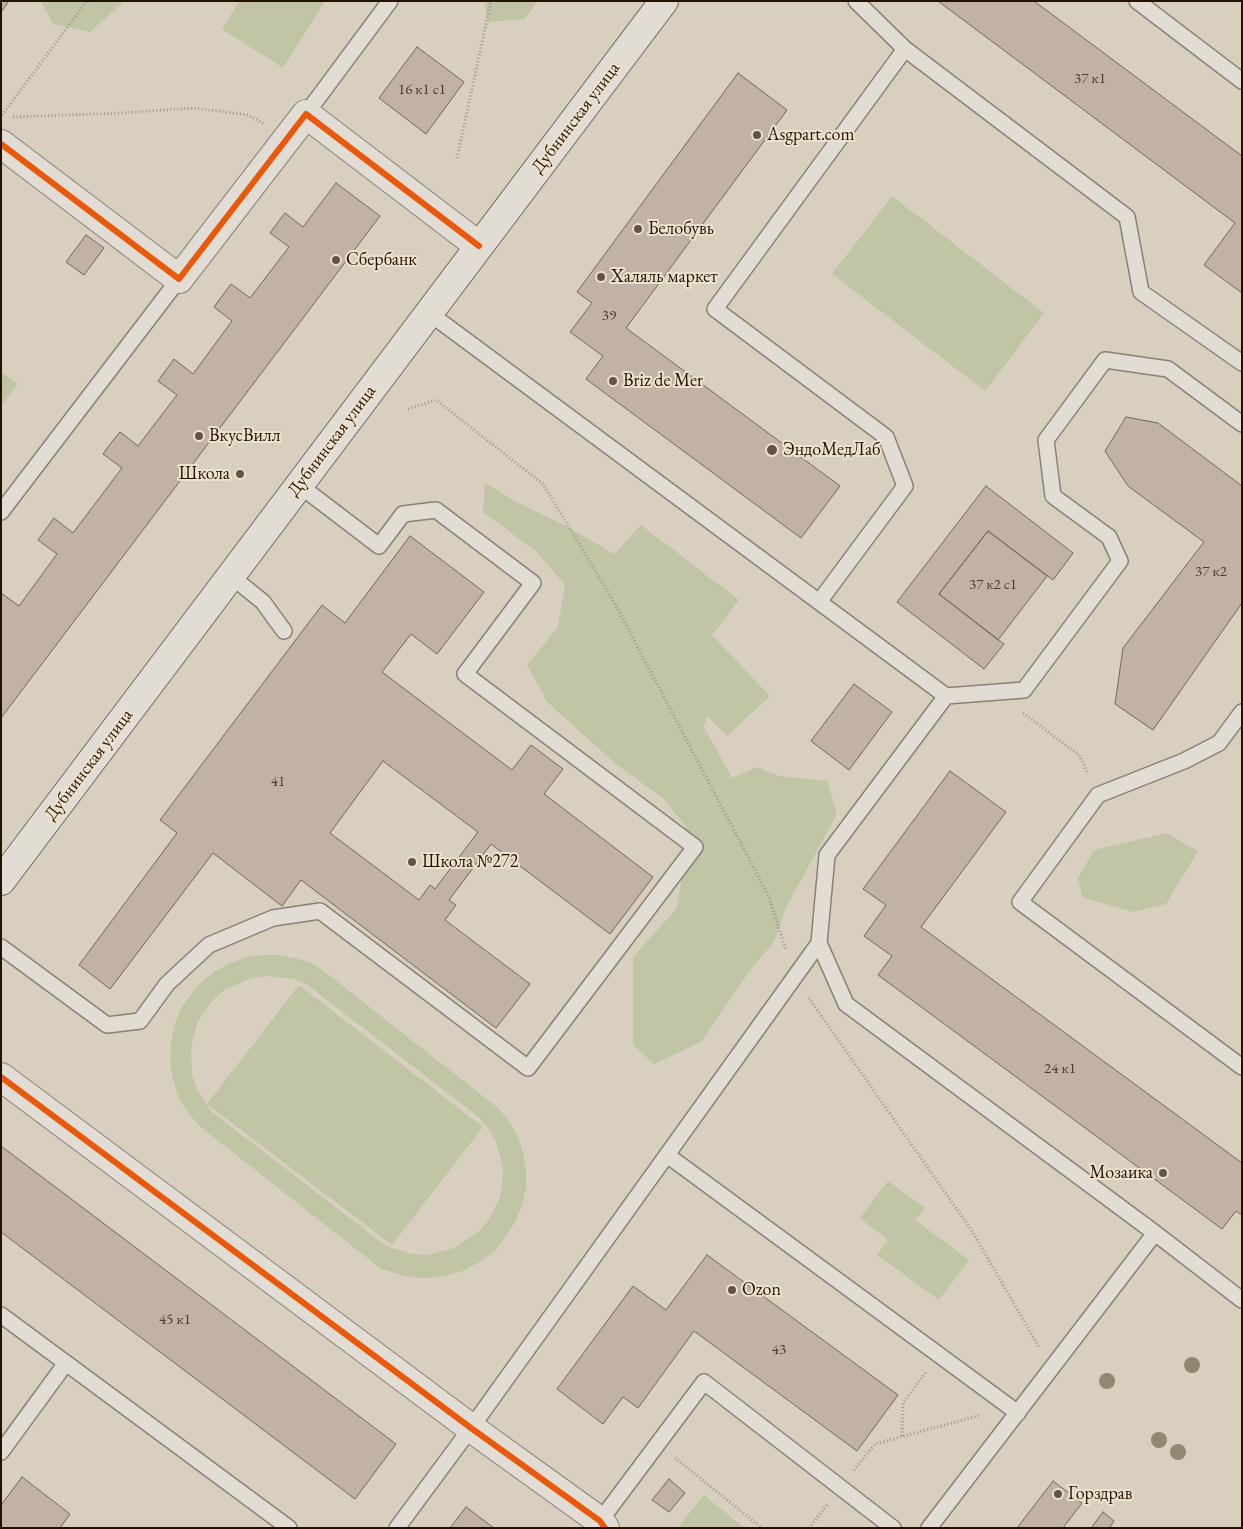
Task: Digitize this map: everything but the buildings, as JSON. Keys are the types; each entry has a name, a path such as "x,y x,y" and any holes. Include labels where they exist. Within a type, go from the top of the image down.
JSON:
{"street":[{"name":"Дубнинская улица","path":"1,881 664,1"},
{"path":"1,144 179,278 306,114 480,246"},
{"path":"1,1078 603,1525"}],"lane":[{"path":"306,114 390,1"},
{"path":"856,1 905,49 1127,217 1141,292 1242,363"},
{"path":"1137,1 1242,81"},
{"path":"819,602 905,486 886,437 715,309 905,49"},
{"path":"1,512 179,278"},
{"path":"429,313 946,696 1024,690 1120,561 1109,537 1053,496 1046,440 1105,360 1168,369 1241,423"},
{"path":"1,947 107,1025 140,1021 167,984 209,945 272,918 320,912 528,1068 695,847 465,674 533,583 436,510 403,514 379,546 300,485"},
{"path":"231,576 263,602 284,631"},
{"path":"946,696 826,855 819,943 846,1004 1154,1232 1242,1300"},
{"path":"1242,712 1219,743 1184,761 1098,795 1020,902 1242,1067"},
{"path":"397,1528 668,1155 819,943"},
{"path":"668,1155 1014,1410"},
{"path":"929,1528 1014,1410 1051,1368 1154,1232"},
{"path":"1,1315 289,1528"},
{"path":"1,1452 66,1363"},
{"path":"603,1525 658,1444 704,1382 893,1528"}],"path":[{"path":"1,117 88,1"},
{"path":"457,158 491,1"},
{"path":"1,117 122,113 194,108 248,115 288,138"},
{"path":"408,409 436,400 543,484 614,602 769,897 795,978 972,1231 1051,1368"},
{"path":"1006,692 1012,706 1079,755 1098,795"},
{"path":"902,1436 903,1403 939,1355"},
{"path":"809,1528 875,1444 1014,1410"},
{"path":"658,1444 762,1528"}],"green space":[{"path":"41,1 125,1 90,32 53,24"},
{"path":"239,1 325,1 283,68 222,29"},
{"path":"484,1 538,1 525,19 488,22"},
{"path":"892,196 1044,313 985,391 832,274"},
{"path":"1,372 18,384 1,406"},
{"path":"485,483 614,554 641,525 739,600 712,635 770,696 727,736 707,716 704,727 732,778 757,767 779,776 827,781 837,814 786,908 774,942 751,969 701,1042 654,1064 633,1045 633,957 676,909 686,859 686,827 663,798 617,765 547,702 527,665 558,627 565,585 537,552 483,512"},
{"path":"1166,833 1198,851 1166,904 1133,912 1082,897 1078,878 1094,850"},
{"path":"282,955 316,965 498,1108 509,1121 518,1137 523,1153 526,1188 522,1206 515,1222 495,1251 466,1270 432,1278 414,1278 380,1268 198,1125 178,1096 173,1079 170,1062 174,1027 180,1010 201,982 215,971 247,957","holes":["266,976 293,979 306,984 480,1118 489,1129 496,1142 503,1169 500,1197 487,1222 478,1232 454,1248 427,1255 413,1254 386,1246 212,1112 197,1089 192,1075 191,1047 198,1021 215,998 226,989 252,978"]},
{"path":"299,985 483,1127 392,1245 207,1104"},
{"path":"888,1181 925,1208 915,1220 969,1260 939,1300 877,1255 888,1240 860,1218"},
{"path":"704,1495 744,1528 677,1528"}],"cycle path":[{"path":"1,144 179,279 306,114 479,246"},
{"path":"1,1077 471,1428 600,1521 605,1528"}],"place":[{"name":"Asgpart.com","path":"757,135"},
{"name":"Белобувь","path":"638,229"},
{"name":"Сбербанк","path":"336,260"},
{"name":"Халяль маркет","path":"601,277"},
{"name":"Briz de Mer","path":"613,381"},
{"name":"ВкусВилл","path":"199,436"},
{"name":"ЭндоМедЛаб","path":"772,450"},
{"name":"Школа","path":"240,474"},
{"name":"Школа №272","path":"412,862"},
{"name":"Мозаика","path":"1163,1173"},
{"name":"Ozon","path":"732,1290"},
{"name":"Горздрав","path":"1058,1494"}]}
